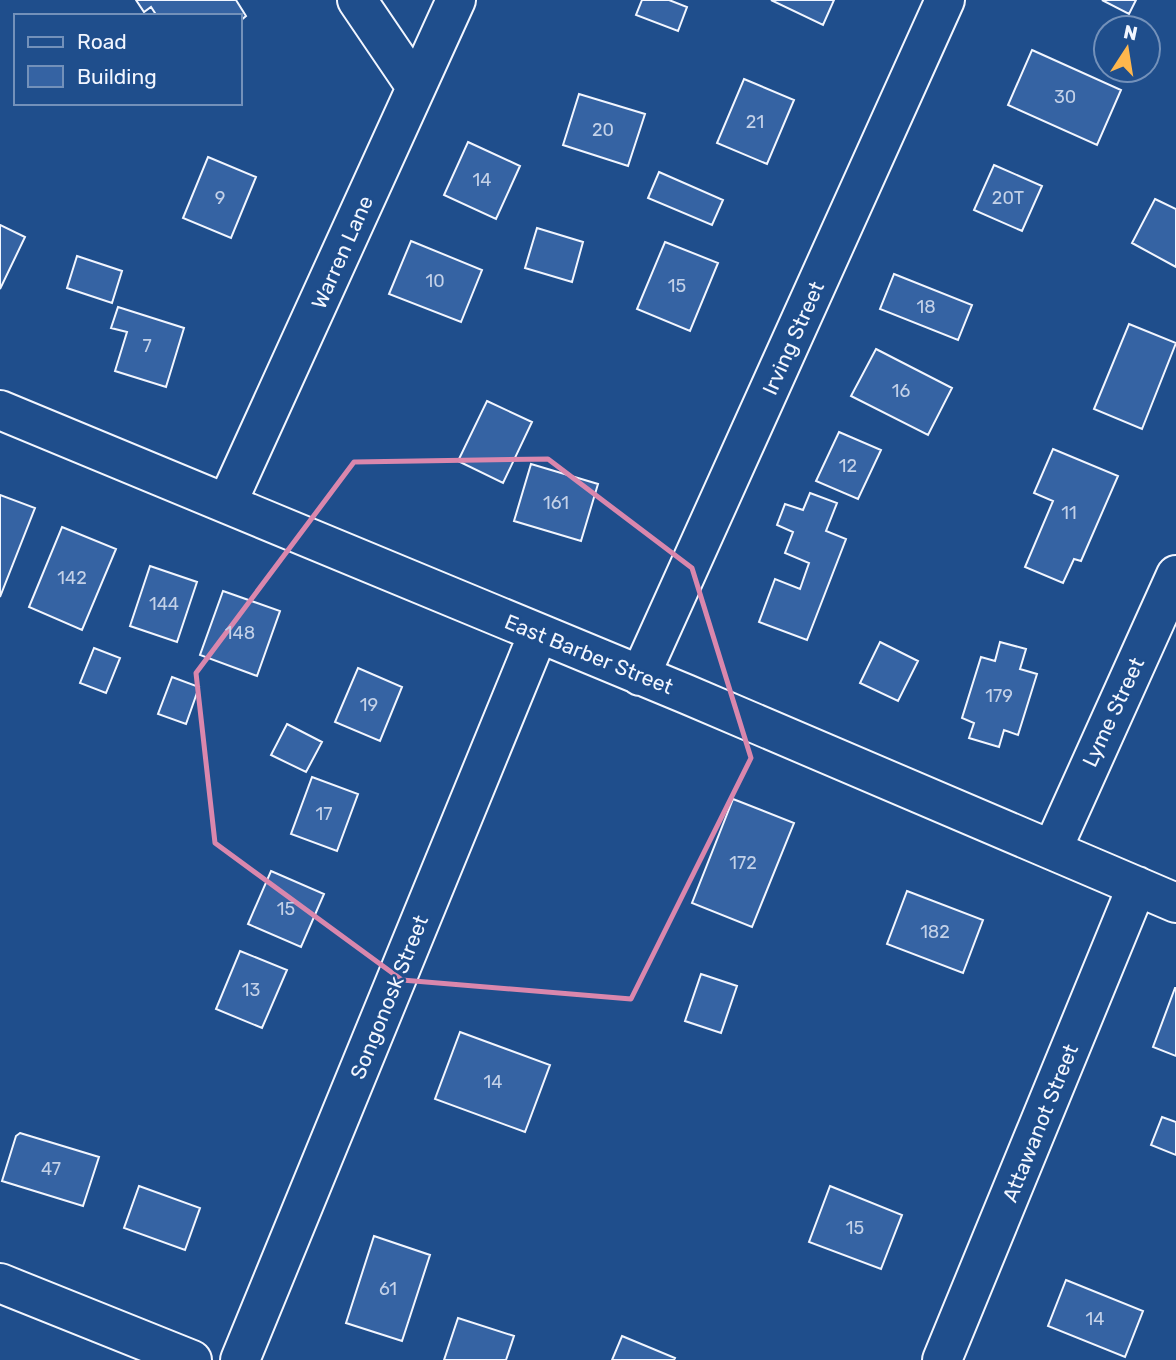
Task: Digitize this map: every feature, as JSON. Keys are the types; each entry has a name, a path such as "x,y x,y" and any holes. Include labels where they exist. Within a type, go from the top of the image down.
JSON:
{"street":[{"path":"357,0 416,87"},
{"name":"Warren Lane","path":"227,503 456,0"},
{"name":"Irving Street","path":"640,676 945,0"},
{"name":"East Barber Street","path":"0,410 640,676 1176,903"},
{"name":"Lyme Street","path":"1052,850 1176,575"},
{"name":"Songonosk Street","path":"240,1360 538,634"},
{"name":"Attawanot Street","path":"942,1360 1137,886"},
{"path":"0,1283 192,1360"}],"highlighted area":[{"path":"548,459 692,568 751,758 631,999 402,980 215,843 196,673 354,462"}],"building":[{"path":"136,0 236,0 246,16 242,19 242,14 156,14 151,7 144,12"},
{"path":"642,0 669,0 687,7 678,31 636,15"},
{"path":"771,0 834,0 823,25"},
{"path":"1102,0 1136,0 1129,14"},
{"path":"1032,50 1092,77 1092,84 1108,84 1121,90 1097,145 1008,105"},
{"path":"744,79 794,100 767,164 717,143"},
{"path":"579,94 645,114 628,166 563,145"},
{"path":"468,142 520,166 496,219 444,195"},
{"path":"208,157 256,177 231,238 183,218"},
{"path":"994,165 1042,186 1022,231 974,210"},
{"path":"659,172 723,200 712,225 648,198"},
{"path":"1155,199 1176,209 1176,267 1132,243"},
{"path":"0,225 25,237 0,289"},
{"path":"537,228 583,242 572,282 525,268"},
{"path":"411,241 482,270 461,322 389,294"},
{"path":"665,242 718,263 690,331 637,309"},
{"path":"77,256 122,271 112,303 67,288"},
{"path":"894,274 972,305 958,340 880,309"},
{"path":"118,307 184,328 166,387 115,371 127,332 111,328"},
{"path":"1129,324 1176,343 1142,429 1094,409"},
{"path":"876,349 952,388 928,435 851,396"},
{"path":"487,401 532,422 503,483 458,461"},
{"path":"839,432 881,450 858,499 816,481"},
{"path":"1053,449 1118,476 1081,561 1074,559 1063,583 1025,567 1053,501 1034,493"},
{"path":"531,464 598,484 581,541 514,521"},
{"path":"810,493 837,503 826,531 846,539 807,640 759,622 775,579 800,589 809,563 785,553 793,532 777,525 785,504 803,510"},
{"path":"0,495 35,508 0,597"},
{"path":"62,527 116,549 82,630 29,607"},
{"path":"150,566 197,582 177,642 130,626"},
{"path":"223,591 280,611 257,676 200,655"},
{"path":"880,642 918,661 898,701 860,683"},
{"path":"1000,642 1026,649 1020,669 1037,674 1018,735 1004,730 999,747 969,738 974,723 962,718 981,657 995,661"},
{"path":"94,648 120,658 106,693 80,683"},
{"path":"358,668 402,687 380,741 335,722"},
{"path":"172,677 199,687 186,724 158,714"},
{"path":"287,724 322,742 306,772 271,755"},
{"path":"312,777 358,794 337,851 291,834"},
{"path":"733,799 794,823 752,927 692,903"},
{"path":"271,871 324,894 301,947 248,924"},
{"path":"907,891 983,920 963,973 887,944"},
{"path":"240,951 287,970 262,1028 216,1009"},
{"path":"701,974 737,986 721,1033 685,1021"},
{"path":"1176,988 1176,1056 1153,1047"},
{"path":"460,1032 550,1065 525,1132 435,1099"},
{"path":"1162,1117 1176,1122 1176,1155 1151,1145"},
{"path":"20,1133 99,1157 83,1206 2,1181 16,1136"},
{"path":"139,1186 200,1208 185,1250 124,1228"},
{"path":"830,1186 902,1215 881,1269 809,1242"},
{"path":"374,1236 430,1255 402,1341 346,1323"},
{"path":"1066,1280 1143,1311 1125,1357 1048,1326"},
{"path":"458,1318 514,1336 506,1360 444,1360"},
{"path":"622,1336 675,1358 612,1360"}]}
